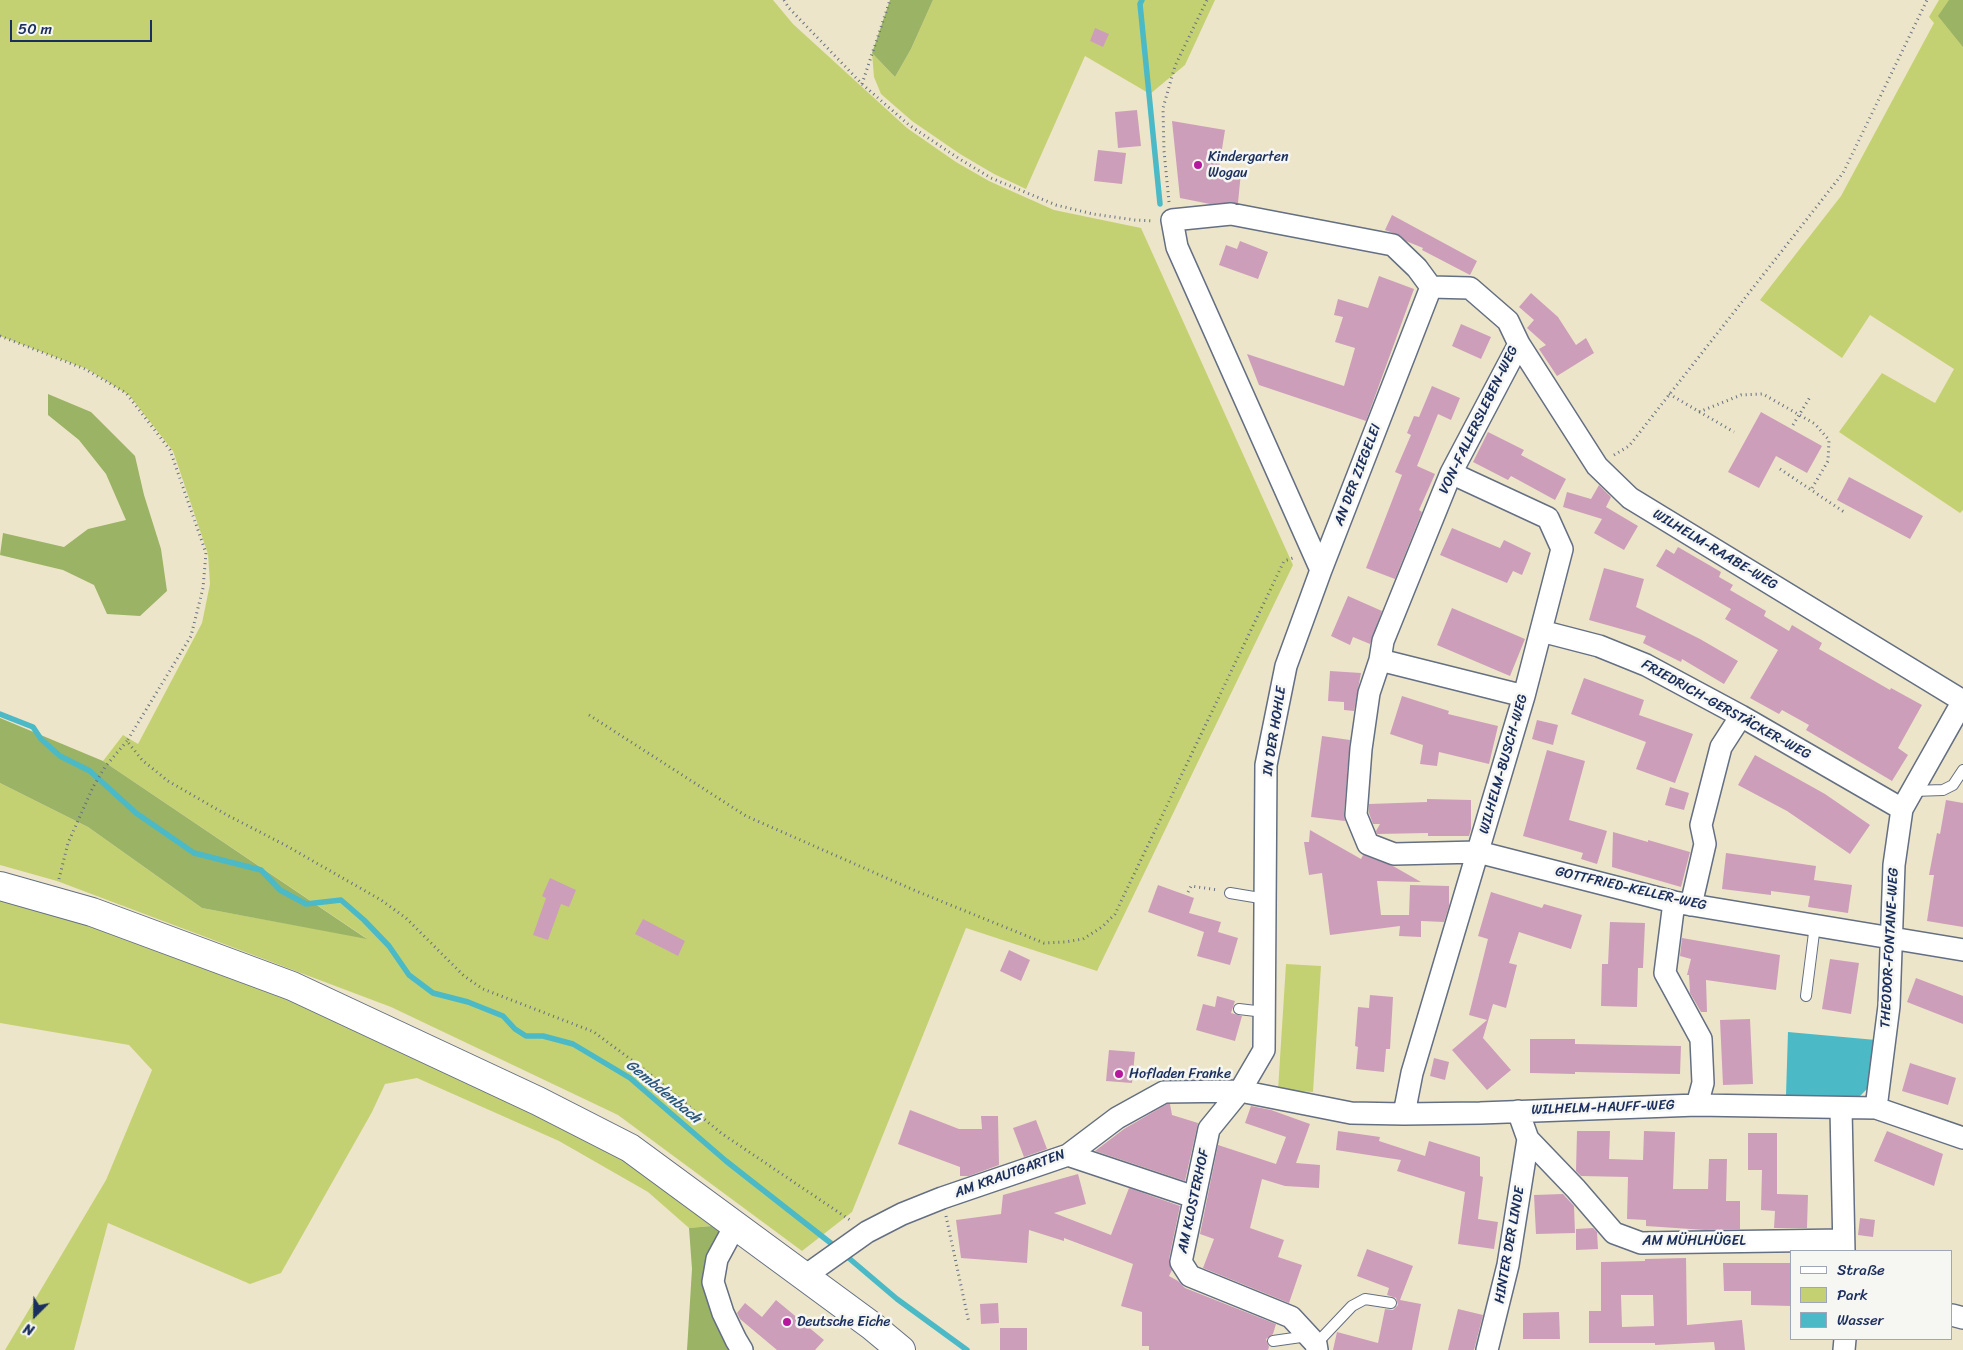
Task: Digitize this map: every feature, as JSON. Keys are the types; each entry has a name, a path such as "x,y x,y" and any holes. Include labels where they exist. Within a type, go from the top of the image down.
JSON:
{"main road":[{"path":"0,886 92,912 292,986 538,1101 630,1148 740,1227 815,1268 872,1326 901,1350"}],"street":[{"path":"1317,560 1177,247 1172,220 1230,214 1393,245 1417,268 1430,288"},
{"name":"VON-FALLERSLEBEN-WEG","path":"1430,288 1470,288 1508,321 1519,344 1451,473 1383,641 1380,660 1369,693 1361,749 1356,815 1368,844 1394,854 1478,852"},
{"name":"AN DER ZIEGELEI","path":"1317,560 1430,288"},
{"name":"WILHELM-RAABE-WEG","path":"1519,344 1597,466 1630,498 1963,701"},
{"name":"WILHELM-BUSCH-WEG","path":"1404,1114 1412,1073 1524,696 1562,549 1548,518 1451,473"},
{"name":"IN DER HOHLE","path":"1240,1091 1264,1050 1266,765 1286,666 1317,560"},
{"name":"FRIEDRICH-GERSTÄCKER-WEG","path":"1542,631 1599,646 1646,665 1741,716 1907,800"},
{"path":"1380,660 1524,696"},
{"name":"THEODOR-FONTANE-WEG","path":"1876,1108 1888,1006 1894,865 1907,800 1963,701"},
{"path":"1697,1105 1703,1083 1701,1039 1666,973 1682,903 1705,844 1701,825 1721,747 1741,716"},
{"name":"GOTTFRIED-KELLER-WEG","path":"1478,852 1682,903 1963,950"},
{"name":"AM KRAUTGARTEN","path":"815,1268 861,1236 902,1214 942,1198 1068,1155 1117,1118 1164,1092 1240,1091"},
{"name":"WILHELM-HAUFF-WEG","path":"1240,1091 1351,1113 1404,1114 1697,1105 1841,1109 1876,1108 1963,1138"},
{"name":"AM KLOSTERHOF","path":"1240,1091 1209,1129 1181,1262 1190,1276 1292,1317 1314,1343"},
{"name":"AM MÜHLHÜGEL","path":"1518,1111 1528,1139 1576,1189 1614,1234 1641,1243 1843,1246 1841,1109"},
{"name":"HINTER DER LINDE","path":"1487,1350 1508,1265 1528,1139"},
{"path":"1068,1155 1194,1197"},
{"path":"740,1227 730,1235 717,1259 713,1282 723,1314 742,1350"}],"lane":[{"path":"1907,800 1953,785 1963,770"},
{"path":"1230,892 1266,900"},
{"path":"1806,996 1815,925"},
{"path":"1239,1009 1264,1012"},
{"path":"1273,1341 1314,1343 1352,1306 1364,1299 1391,1303"}],"path":[{"path":"784,0 789,8 862,84 909,125 958,158 991,178 1056,205 1093,214 1135,220 1172,220 1164,151 1163,108 1175,66 1207,0"},
{"path":"862,84 890,0"},
{"path":"1597,466 1629,446 1843,172 1927,0"},
{"path":"0,336 85,368 126,393 170,450 206,553 203,588 191,636 127,741 105,767 93,787 68,843 54,901"},
{"path":"1669,394 1734,432"},
{"path":"1699,412 1741,395 1763,394 1815,424 1829,440 1828,461 1811,490"},
{"path":"1793,425 1810,397"},
{"path":"1780,469 1844,512"},
{"path":"589,715 746,816 1044,943 1083,939 1102,927 1115,914 1284,560 1317,560"},
{"path":"127,741 142,760 168,781 227,816 285,844 381,900 406,918 464,976 484,989 594,1032 645,1070 721,1133 861,1236"},
{"path":"1188,892 1191,886 1230,892"},
{"name":"AM KRAUTGARTEN","path":"942,1198 968,1323"}],"green space":[{"path":"0,0 773,0 793,24 907,128 956,162 989,181 1054,210 1141,228 1293,565 1097,971 966,928 852,1212 802,1251 618,1115 391,1007 57,881 0,865 0,783 88,827 202,908 366,938 103,761 123,735 138,744 202,623 210,584 208,554 173,451 129,395 87,369 0,336"},
{"path":"890,0 933,0 911,49 895,77 872,53"},
{"path":"933,0 1215,0 1185,65 1150,94 1085,56 1026,189 994,174 960,154 912,121 881,94 874,77 872,53 895,77 911,49"},
{"path":"1939,0 1963,0 1963,510 1960,513 1839,432 1882,373 1935,403 1954,369 1870,315 1842,358 1760,300 1841,196 1934,23 1929,17"},
{"path":"1949,0 1963,0 1963,47 1938,16"},
{"path":"48,394 91,412 135,456 144,495 161,549 167,591 140,616 107,614 94,585 63,570 0,555 3,533 64,547 88,529 126,520 106,474 79,440 48,415"},
{"path":"0,718 103,761 367,939 202,908 88,827 0,783"},
{"path":"0,896 95,923 320,1011 605,1145 723,1225 689,1228 648,1192 559,1141 417,1078 385,1084 372,1112 281,1273 250,1284 108,1223 74,1350 5,1350 106,1180 152,1070 129,1045 0,1023"},
{"path":"1286,964 1321,966 1313,1092 1278,1090"},
{"path":"723,1225 705,1272 732,1350 687,1350 692,1269 689,1228"}],"water":[{"path":"1788,1032 1876,1040 1869,1087 1858,1098 1786,1095"}],"building":[{"path":"1095,28 1109,34 1103,47 1090,41"},
{"path":"1137,110 1141,146 1118,148 1115,112"},
{"name":"Kindergarten Wogau","path":"1172,121 1225,130 1219,168 1241,172 1238,203 1210,204 1180,198"},
{"path":"1098,150 1126,153 1122,184 1094,181"},
{"path":"1392,215 1477,261 1470,275 1422,250 1423,248 1406,241 1401,236 1385,230"},
{"path":"1240,241 1268,252 1258,279 1219,265 1226,245 1237,249"},
{"path":"1379,276 1414,289 1366,421 1259,385 1247,354 1344,386 1355,348 1335,342 1343,317 1334,315 1338,299 1368,308"},
{"path":"1531,293 1558,317 1576,345 1586,338 1594,353 1557,376 1539,349 1546,345 1527,328 1534,320 1519,307"},
{"path":"1461,324 1491,337 1481,359 1452,346"},
{"path":"1432,386 1460,398 1451,420 1438,414 1417,466 1435,474 1419,510 1422,512 1395,579 1366,568 1402,475 1395,472 1411,435 1407,433 1414,416 1419,417"},
{"path":"1761,412 1822,446 1807,473 1776,456 1759,488 1728,472"},
{"path":"1488,432 1524,450 1521,455 1566,479 1555,500 1511,476 1508,480 1473,462"},
{"path":"1849,477 1923,516 1910,539 1837,500"},
{"path":"1599,485 1611,497 1606,507 1638,526 1624,550 1594,533 1602,519 1563,507 1567,492 1591,499"},
{"path":"1452,528 1500,548 1504,540 1531,553 1522,575 1513,571 1507,583 1440,555"},
{"path":"1678,547 1721,572 1719,577 1733,585 1730,590 1766,611 1764,616 1789,631 1792,625 1822,643 1819,649 1890,690 1891,688 1922,705 1898,748 1908,755 1892,781 1806,730 1809,725 1782,710 1779,714 1750,698 1778,650 1725,619 1731,609 1656,566 1666,549 1674,554"},
{"path":"1604,568 1644,579 1636,607 1700,639 1738,661 1724,684 1682,659 1681,662 1643,643 1646,636 1589,620"},
{"path":"1348,596 1382,611 1370,644 1353,637 1350,645 1331,636"},
{"path":"1452,608 1525,639 1510,676 1437,645"},
{"path":"1330,671 1361,673 1354,711 1344,710 1344,702 1328,701"},
{"path":"1584,678 1644,700 1639,715 1693,734 1675,783 1636,769 1646,742 1571,714"},
{"path":"1402,696 1449,711 1448,714 1498,726 1489,764 1439,752 1437,766 1420,764 1423,745 1390,734"},
{"path":"1537,720 1558,725 1553,745 1532,739"},
{"path":"1322,736 1350,740 1345,821 1311,817"},
{"path":"1547,750 1585,761 1569,820 1607,831 1597,864 1581,859 1583,853 1523,836"},
{"path":"1755,755 1825,794 1870,825 1850,854 1787,811 1738,785"},
{"path":"1670,787 1689,793 1684,810 1665,805"},
{"path":"1427,799 1471,800 1471,829 1469,836 1428,836 1428,833 1377,834 1376,831 1380,824 1373,824 1369,813 1369,804 1427,802"},
{"path":"1946,800 1963,803 1963,927 1927,921 1934,875 1929,875 1937,833 1940,834"},
{"path":"1310,830 1361,859 1363,855 1393,866 1421,882 1377,881 1381,915 1409,915 1410,885 1449,886 1449,906 1444,922 1421,921 1421,937 1399,936 1400,926 1330,935 1322,873 1309,875 1304,842 1309,842"},
{"path":"1613,832 1690,852 1681,887 1612,867"},
{"path":"1726,853 1816,866 1814,880 1852,885 1848,913 1808,907 1810,896 1771,891 1771,895 1722,889"},
{"path":"550,878 576,890 569,907 561,904 548,940 533,935 546,898 542,896"},
{"path":"1158,885 1194,898 1189,913 1221,922 1218,932 1238,938 1230,965 1197,956 1204,932 1148,912"},
{"path":"1491,892 1542,908 1544,904 1582,915 1571,949 1519,932 1509,963 1517,965 1506,1008 1493,1004 1483,1038 1511,1070 1487,1090 1452,1050 1487,1020 1469,1015 1488,939 1478,936"},
{"path":"643,919 685,941 678,956 635,934"},
{"path":"1610,922 1645,923 1643,968 1638,968 1637,1007 1601,1006 1602,964 1608,964"},
{"path":"1682,938 1780,955 1776,990 1706,980 1707,1012 1701,1012 1690,993 1689,975 1687,975 1691,959 1680,956"},
{"path":"1009,950 1030,960 1021,981 1000,971"},
{"path":"1830,959 1859,963 1851,1014 1822,1009"},
{"path":"1916,978 1963,996 1963,1024 1907,1002"},
{"path":"1370,995 1393,997 1390,1049 1386,1049 1384,1072 1356,1069 1358,1047 1355,1046 1358,1007 1369,1008"},
{"path":"1217,996 1235,1001 1231,1013 1242,1016 1235,1041 1196,1030 1203,1004 1215,1007"},
{"path":"1750,1019 1753,1084 1723,1085 1720,1020"},
{"path":"1530,1039 1575,1039 1575,1044 1681,1046 1680,1074 1530,1073"},
{"path":"1109,1050 1135,1052 1132,1083 1106,1081"},
{"path":"1434,1058 1449,1062 1445,1080 1430,1076"},
{"path":"1910,1063 1956,1078 1948,1105 1902,1091"},
{"path":"1170,1104 1172,1115 1198,1123 1185,1181 1095,1151 1124,1129"},
{"path":"1251,1106 1271,1110 1310,1124 1296,1163 1320,1165 1319,1188 1285,1186 1262,1179 1250,1228 1284,1240 1278,1257 1302,1265 1289,1303 1203,1268 1214,1239 1200,1234 1218,1145 1276,1164 1286,1137 1245,1123"},
{"path":"910,1110 959,1129 982,1129 981,1116 998,1116 999,1165 969,1176 960,1176 960,1167 898,1144"},
{"path":"1036,1120 1047,1149 1024,1157 1013,1128"},
{"path":"1338,1131 1380,1137 1379,1141 1425,1156 1429,1141 1480,1157 1480,1176 1483,1177 1478,1219 1498,1222 1494,1249 1458,1244 1465,1192 1397,1171 1401,1160 1336,1150"},
{"path":"1577,1131 1610,1131 1609,1159 1643,1160 1644,1131 1675,1132 1673,1189 1708,1189 1709,1159 1727,1159 1726,1201 1740,1201 1740,1229 1705,1230 1646,1226 1646,1220 1627,1219 1628,1177 1581,1176 1576,1171"},
{"path":"1887,1131 1943,1154 1934,1186 1874,1161"},
{"path":"1748,1133 1777,1133 1777,1194 1808,1195 1807,1228 1774,1228 1775,1211 1761,1210 1762,1170 1748,1170"},
{"path":"1078,1174 1086,1204 1054,1213 1111,1235 1129,1188 1180,1206 1169,1259 1172,1270 1169,1276 1185,1288 1276,1324 1273,1334 1266,1339 1269,1347 1268,1350 1149,1350 1149,1346 1142,1346 1142,1312 1121,1306 1133,1264 1064,1238 1064,1241 1029,1230 1027,1263 961,1258 956,1220 1001,1214 1003,1195"},
{"path":"1563,1194 1574,1206 1575,1233 1536,1234 1534,1195"},
{"path":"1860,1218 1875,1220 1873,1237 1858,1235"},
{"path":"1593,1228 1597,1232 1598,1249 1576,1250 1576,1229"},
{"path":"1367,1249 1413,1266 1400,1300 1421,1304 1412,1350 1333,1350 1337,1332 1378,1343 1385,1309 1393,1310 1398,1305 1396,1298 1387,1295 1389,1288 1357,1276"},
{"path":"1686,1258 1687,1325 1742,1320 1745,1350 1715,1350 1714,1342 1655,1345 1655,1343 1589,1343 1589,1311 1601,1311 1601,1262 1645,1261 1645,1259","holes":["1621,1295 1653,1295 1654,1326 1622,1327"]},
{"path":"1723,1263 1790,1263 1790,1306 1751,1305 1751,1291 1724,1291"},
{"path":"776,1300 824,1340 815,1350 777,1350 740,1319 737,1313 745,1303 762,1317"},
{"path":"998,1303 999,1323 981,1324 980,1304"},
{"path":"1458,1309 1483,1315 1474,1350 1448,1350"},
{"path":"1559,1312 1560,1339 1523,1339 1523,1313"},
{"path":"1000,1328 1027,1328 1027,1350 1000,1350"}],"waterway":[{"path":"1142,0 1140,4 1160,204"},
{"name":"Gembdenbach","path":"0,714 33,727 41,739 60,756 90,771 136,813 194,853 261,870 280,890 306,904 341,900 389,946 409,975 433,993 468,1002 503,1016 515,1029 526,1036 543,1036 573,1044 630,1078 726,1161 837,1248"},
{"name":"Gembdenbach","path":"844,1254 897,1299 967,1350"}],"place":[{"name":"Kindergarten Wogau","path":"1198,165"},
{"name":"Hofladen Franke","path":"1119,1074"},
{"name":"Deutsche Eiche","path":"787,1322"}]}
